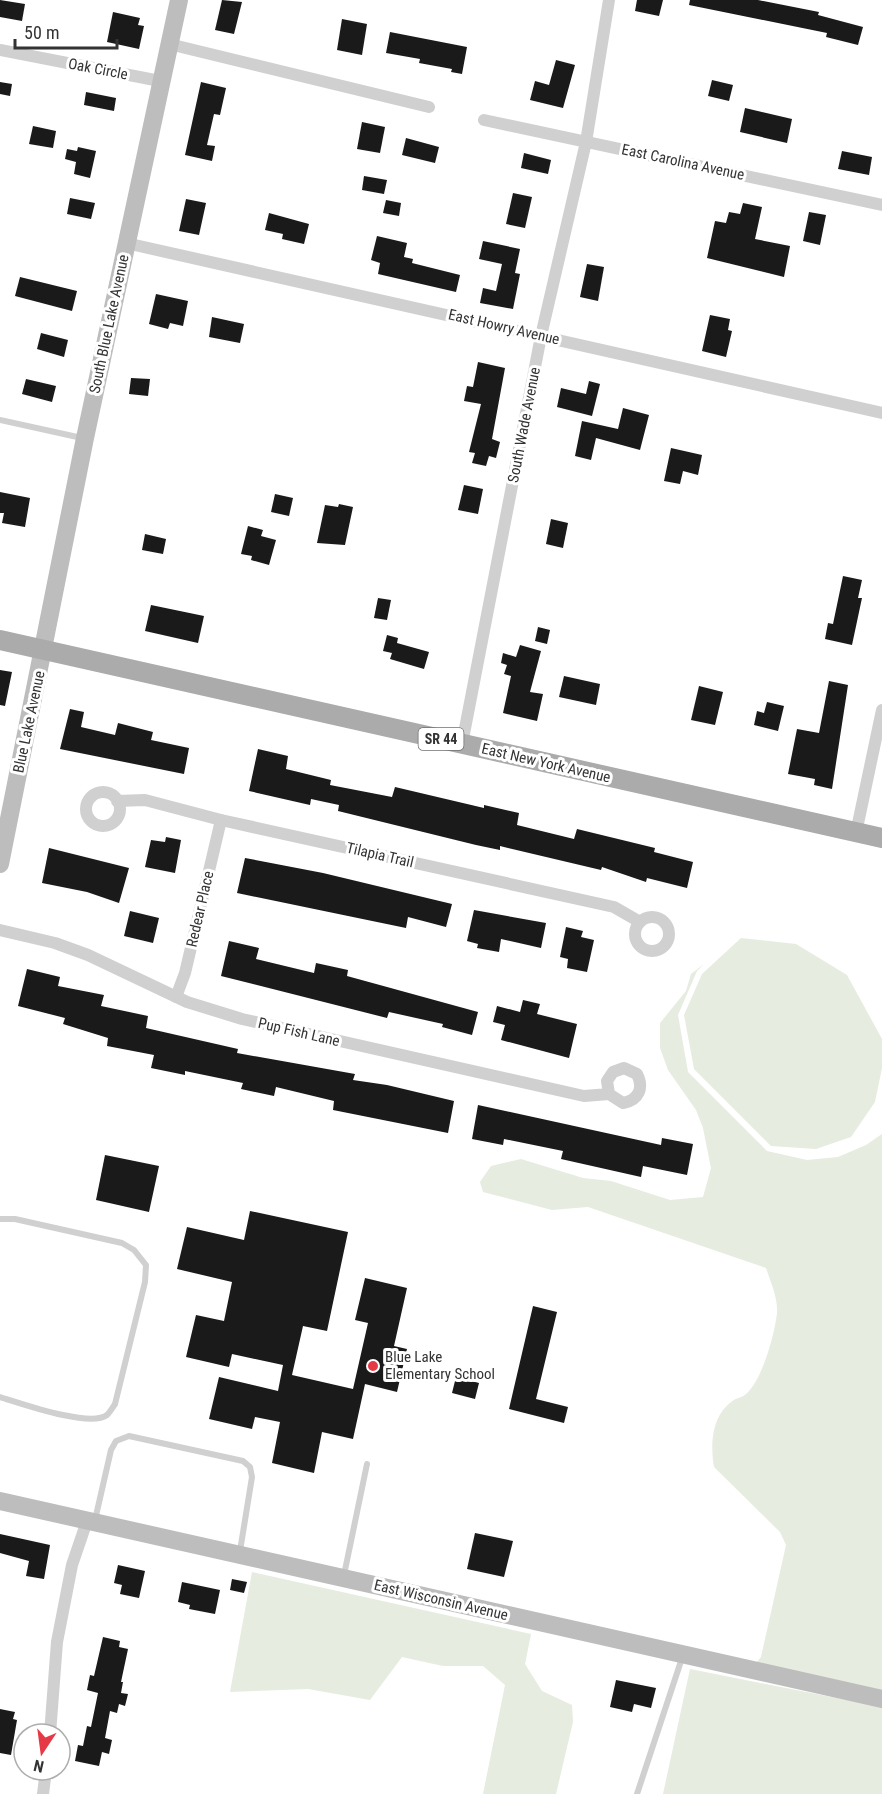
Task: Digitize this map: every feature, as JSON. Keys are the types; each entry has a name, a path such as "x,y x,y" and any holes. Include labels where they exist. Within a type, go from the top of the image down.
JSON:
{"main road":[{"name":"East New York Avenue","path":"0,640 882,838"}],"street":[{"name":"South Blue Lake Avenue","path":"44,650 85,438 179,0"},
{"name":"South Wade Avenue","path":"462,744 542,336 586,142 609,0"},
{"path":"169,44 429,106"},
{"name":"Oak Circle","path":"0,50 160,81"},
{"name":"East Carolina Avenue","path":"484,120 882,205"},
{"name":"East Howry Avenue","path":"126,243 882,413"},
{"name":"Blue Lake Avenue","path":"1,854 44,650"},
{"path":"856,833 882,710"},
{"name":"Tilapia Trail","path":"117,801 145,800 220,820 614,907 640,922"},
{"name":"Redear Place","path":"177,997 185,973 220,820"},
{"name":"Pup Fish Lane","path":"0,930 55,943 88,955 177,997 242,1019 584,1096 609,1094"},
{"name":"East Wisconsin Avenue","path":"0,1501 882,1699"},
{"path":"51,1722 57,1642 72,1565 91,1522"}],"lane":[{"path":"0,420 85,438"},
{"path":"0,1219 15,1220 122,1244 134,1250 146,1265 145,1282 115,1404 106,1416 93,1419 68,1416 0,1397"},
{"path":"91,1522 111,1450 117,1441 129,1436 243,1461 250,1467 252,1477 240,1555"},
{"path":"343,1578 367,1464"},
{"path":"636,1794 683,1654"}],"shaded area":[{"path":"741,938 796,944 847,975 882,1039 882,1068 875,1102 851,1137 816,1149 771,1146 694,1069 684,1015 702,974"},
{"path":"704,964 697,971 678,1015 688,1072 767,1151 807,1160 838,1157 866,1145 882,1134 882,1691 756,1663 761,1657 786,1545 780,1532 714,1467 712,1448 714,1430 721,1413 734,1400 745,1395 752,1388 771,1344 777,1307 766,1268 588,1207 552,1210 483,1192 480,1182 491,1166 521,1159 583,1178 611,1181 670,1200 703,1197 711,1168 703,1128 696,1110 668,1070 660,1048 660,1023 686,991 691,974"},
{"path":"252,1572 531,1634 525,1664 542,1691 572,1705 573,1722 556,1794 483,1794 505,1685 483,1666 443,1666 402,1657 370,1700 308,1689 230,1692"},
{"path":"690,1669 882,1707 882,1794 663,1794"}],"building":[{"path":"0,0 25,4 22,21 0,17"},
{"path":"222,0 242,2 234,34 215,30"},
{"path":"637,0 663,0 659,16 635,11"},
{"path":"690,0 758,0 819,12 818,15 863,27 858,45 826,37 827,33 689,5"},
{"path":"113,12 140,18 138,25 144,26 139,49 107,42"},
{"path":"342,19 367,24 362,55 337,50"},
{"path":"390,32 467,47 462,74 451,72 452,69 419,63 420,59 386,53"},
{"path":"556,60 575,65 563,108 530,100 535,81 549,85"},
{"path":"712,80 733,85 729,101 708,96"},
{"path":"0,82 12,84 10,96 0,94"},
{"path":"201,82 226,88 220,115 214,114 207,145 215,146 212,161 185,155"},
{"path":"86,92 116,98 114,111 84,105"},
{"path":"745,108 792,119 787,143 740,132"},
{"path":"362,122 385,127 380,153 357,149"},
{"path":"33,126 56,131 53,148 29,144"},
{"path":"406,138 439,147 435,163 402,155"},
{"path":"78,147 96,151 90,178 74,174 76,162 65,159 67,149 77,151"},
{"path":"842,151 872,157 869,175 838,169"},
{"path":"524,153 551,160 548,174 521,168"},
{"path":"364,176 387,180 384,194 362,190"},
{"path":"513,193 532,197 525,228 506,224"},
{"path":"70,198 95,203 91,219 67,214"},
{"path":"186,199 206,203 199,235 179,231"},
{"path":"386,200 401,203 399,216 383,213"},
{"path":"743,203 762,207 755,239 790,246 784,277 707,258 715,221 726,223 729,212 740,214"},
{"path":"809,212 826,215 820,245 803,241"},
{"path":"269,213 309,224 304,244 282,239 283,234 265,230"},
{"path":"377,236 407,243 404,257 413,259 412,263 460,275 456,292 378,274 380,263 371,260"},
{"path":"483,241 520,249 515,273 520,274 513,309 480,303 483,288 496,291 502,264 479,259"},
{"path":"587,264 604,267 598,301 580,297"},
{"path":"20,277 77,291 72,311 15,296"},
{"path":"156,294 188,301 183,326 170,323 168,329 149,324"},
{"path":"710,315 730,319 728,330 732,331 726,357 702,351"},
{"path":"212,317 244,324 240,343 209,337"},
{"path":"41,333 68,340 64,357 37,349"},
{"path":"478,362 505,368 492,439 500,442 496,458 489,456 486,466 472,463 475,453 469,452 481,404 464,401 467,386 473,387"},
{"path":"131,378 150,379 148,396 129,394"},
{"path":"26,379 56,386 52,402 22,394"},
{"path":"589,381 600,384 592,416 557,407 561,388 586,394"},
{"path":"623,408 649,415 640,450 596,438 591,460 575,456 582,421 618,429"},
{"path":"671,448 702,455 698,475 683,471 680,484 664,481"},
{"path":"464,485 483,489 478,514 458,510"},
{"path":"0,492 30,498 25,527 2,523 4,513 0,513"},
{"path":"275,494 293,498 289,516 271,512"},
{"path":"339,504 353,507 345,545 317,543 325,505 338,507"},
{"path":"551,519 568,523 563,548 546,544"},
{"path":"248,526 263,530 261,536 276,540 269,565 251,560 252,556 241,554"},
{"path":"145,534 166,539 163,554 142,550"},
{"path":"843,576 862,580 858,598 862,598 852,645 825,639 828,623 833,624"},
{"path":"378,598 391,600 387,620 374,618"},
{"path":"151,605 204,616 198,643 145,631"},
{"path":"538,627 550,630 547,644 535,641"},
{"path":"387,635 398,638 397,643 429,652 424,669 390,659 392,653 383,651"},
{"path":"520,645 541,651 530,692 543,694 537,721 503,713 511,676 504,674 507,665 501,663 503,653 516,657"},
{"path":"0,670 12,672 5,706 0,705"},
{"path":"564,676 600,684 596,705 559,697"},
{"path":"829,681 848,685 832,789 814,785 815,779 788,774 797,729 819,733"},
{"path":"699,686 723,692 715,725 691,720"},
{"path":"767,702 784,706 778,731 754,725 757,711 764,713"},
{"path":"70,709 84,712 81,727 115,735 118,723 153,732 151,740 189,748 184,774 60,749"},
{"path":"258,749 288,756 286,769 331,780 330,785 392,797 395,787 484,808 484,805 519,813 517,825 574,839 577,829 655,848 654,852 693,862 687,888 647,878 646,882 602,867 601,870 500,846 500,850 476,845 338,811 339,805 311,799 310,805 249,791"},
{"path":"166,837 181,840 175,873 145,867 151,840 165,842"},
{"path":"49,848 129,868 119,903 87,892 42,883"},
{"path":"245,858 323,873 452,904 446,927 408,917 406,928 237,893"},
{"path":"474,910 546,923 541,948 501,939 499,952 477,948 478,944 467,941"},
{"path":"130,911 159,918 153,943 124,936"},
{"path":"566,927 583,931 581,937 594,940 587,972 567,968 568,959 560,957"},
{"path":"229,941 259,948 256,959 314,973 316,963 348,970 347,976 478,1012 472,1035 442,1027 443,1024 389,1012 387,1018 221,976"},
{"path":"27,969 60,977 58,986 104,995 101,1006 148,1016 146,1028 238,1049 237,1053 355,1074 353,1080 387,1085 454,1101 448,1133 333,1110 334,1101 276,1087 274,1096 241,1089 243,1083 185,1071 185,1075 151,1068 154,1055 107,1046 108,1038 63,1024 65,1018 18,1006"},
{"path":"523,1000 540,1004 537,1014 577,1024 569,1058 501,1040 505,1025 493,1022 497,1006 520,1012"},
{"path":"478,1105 661,1145 662,1138 693,1144 687,1175 643,1166 641,1177 561,1159 563,1151 504,1139 503,1145 472,1139"},
{"path":"105,1155 159,1166 149,1212 96,1200"},
{"path":"250,1211 348,1232 327,1331 303,1326 292,1375 353,1389 368,1323 355,1320 365,1278 407,1288 394,1346 407,1349 397,1392 365,1384 353,1439 322,1432 314,1473 272,1463 280,1422 255,1417 252,1429 209,1419 219,1377 278,1391 283,1365 232,1354 229,1367 186,1357 196,1315 224,1321 232,1282 177,1269 187,1227 244,1240"},
{"path":"533,1306 557,1312 536,1399 568,1407 564,1423 509,1409"},
{"path":"456,1377 479,1383 475,1399 452,1393"},
{"path":"475,1533 513,1541 504,1577 467,1569"},
{"path":"0,1534 50,1545 44,1579 26,1576 29,1561 0,1553"},
{"path":"118,1565 145,1571 139,1598 120,1594 122,1585 114,1583"},
{"path":"232,1579 247,1582 244,1593 230,1590"},
{"path":"182,1582 220,1590 215,1614 189,1609 190,1605 178,1602"},
{"path":"103,1637 120,1641 119,1647 128,1649 121,1693 128,1694 125,1706 119,1704 117,1713 110,1711 105,1738 112,1740 109,1754 102,1752 99,1766 75,1761 78,1745 83,1746 87,1726 91,1727 98,1693 87,1690 90,1675 94,1676"},
{"path":"616,1680 656,1688 651,1708 634,1704 632,1712 610,1707"},
{"path":"0,1709 15,1712 13,1719 17,1720 12,1722 11,1755 0,1753"}],"place":[{"name":"Blue Lake Elementary School","path":"373,1366"}]}
